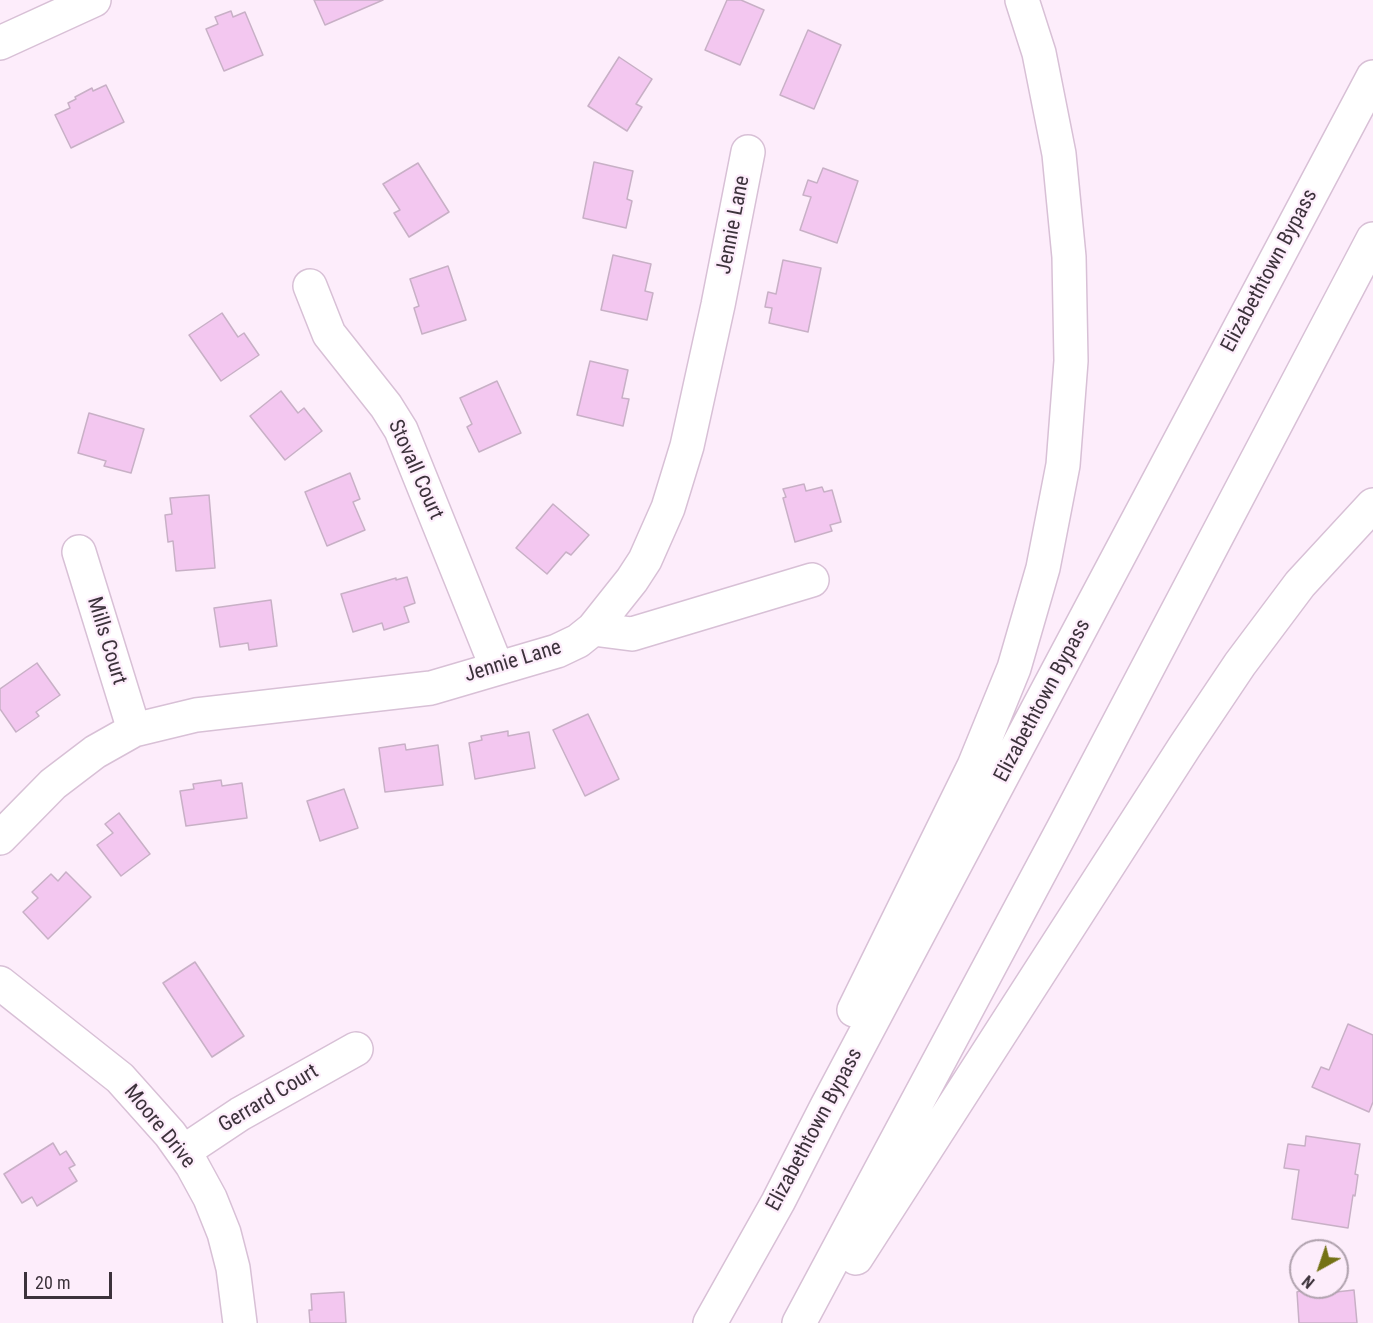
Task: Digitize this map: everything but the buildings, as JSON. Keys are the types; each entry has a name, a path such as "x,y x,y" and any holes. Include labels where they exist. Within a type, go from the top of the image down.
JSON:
{"main road":[{"path":"0,43 94,0"},
{"path":"705,1323 779,1164 974,766 1014,668 1043,568 1063,465 1071,361 1069,257 1059,154 1039,53 1022,0"},
{"name":"Elizabethtown Bypass","path":"710,1323 778,1202 1373,77"},
{"name":"Jennie Lane","path":"0,838 53,784 95,752 134,730 196,715 431,688 557,651 578,641 593,629 645,560 668,508 692,422 748,152"},
{"path":"799,1323 1058,840 1373,239"},
{"name":"Stovall Court","path":"310,286 329,334 386,406 401,430 497,668"},
{"path":"816,1323 1240,664 1300,584 1373,505"},
{"name":"Mills Court","path":"79,552 134,730"},
{"path":"593,629 632,634 813,580"},
{"name":"Moore Drive","path":"0,982 120,1078 183,1152 210,1198 224,1233 233,1268 240,1323"},
{"name":"Gerrard Court","path":"183,1152 240,1114 356,1049"}]}
